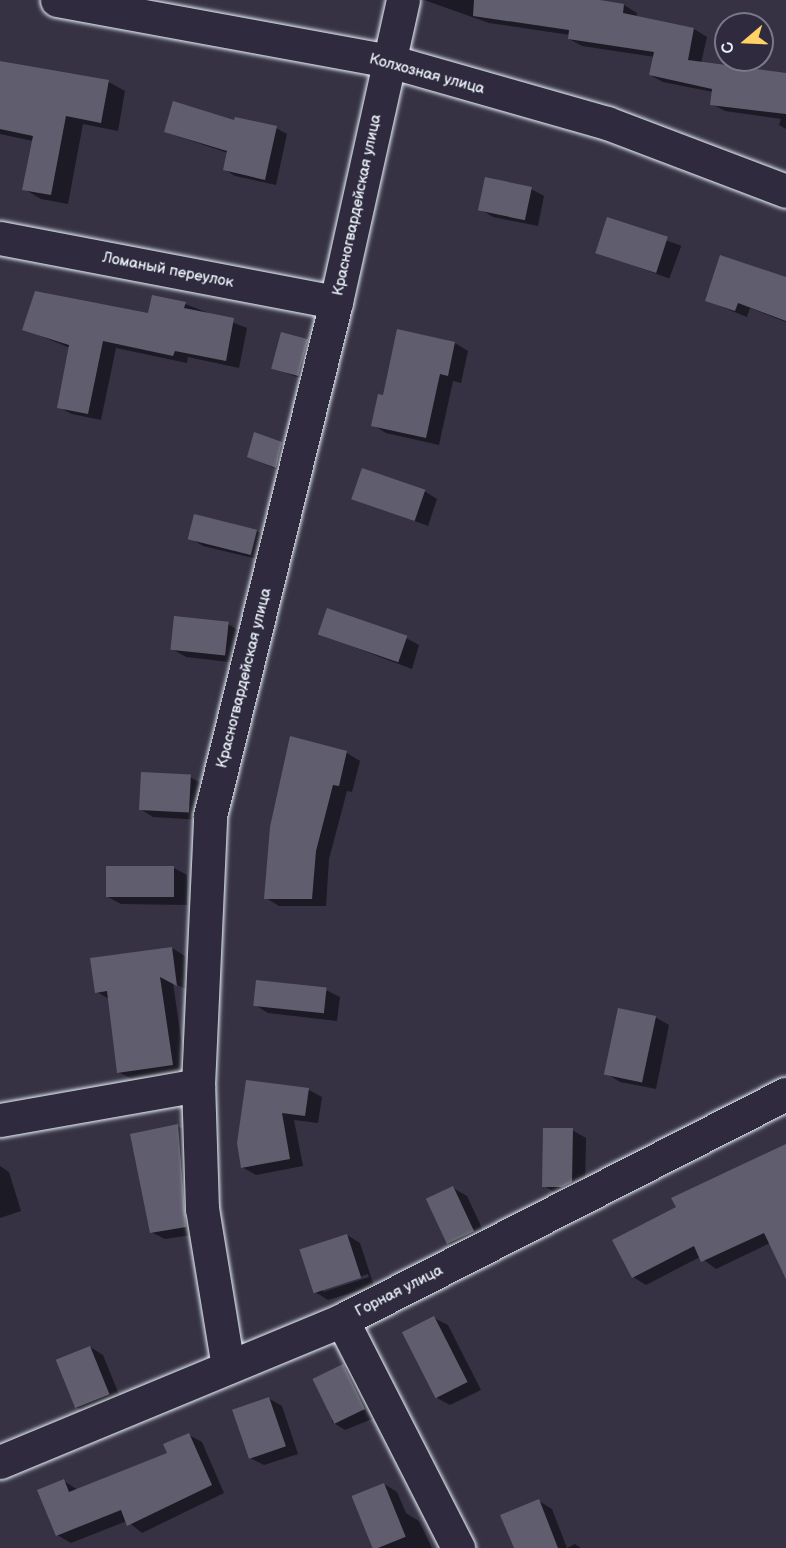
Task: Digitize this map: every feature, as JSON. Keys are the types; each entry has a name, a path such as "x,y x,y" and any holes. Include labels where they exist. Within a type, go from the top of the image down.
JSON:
{"street":[{"name":"Колхозная улица","path":"57,0 389,62 607,123 786,191"},
{"name":"Красногвардейская улица","path":"228,1367 201,1209 198,1085 210,816 336,302 403,0"},
{"name":"Ломаный переулок","path":"0,238 336,302"},
{"path":"0,1120 198,1085"},
{"name":"Горная улица","path":"0,1462 342,1320 786,1094"},
{"path":"342,1320 458,1548"}],"building":[{"path":"474,0 600,0 624,4 623,13 694,28 688,60 714,63 714,72 786,73 786,114 710,105 712,89 649,75 654,52 568,39 569,30 473,16"},
{"path":"0,61 109,80 101,123 66,116 51,195 22,190 33,136 0,129"},
{"path":"173,101 234,120 235,117 277,126 265,180 223,170 227,151 164,132"},
{"path":"485,177 532,187 525,220 478,210"},
{"path":"607,217 668,237 656,273 595,253"},
{"path":"720,255 786,277 786,321 738,303 735,311 705,301"},
{"path":"35,291 148,313 152,295 186,302 184,308 234,318 226,361 175,351 173,356 103,341 88,414 57,408 69,345 22,330"},
{"path":"397,329 455,342 448,376 440,374 426,438 371,426 378,394 383,395"},
{"path":"281,332 308,339 298,376 271,369"},
{"path":"254,432 282,442 276,468 247,457"},
{"path":"362,468 425,490 415,521 351,499"},
{"path":"194,514 257,530 251,555 188,539"},
{"path":"327,608 407,636 398,662 318,634"},
{"path":"174,616 229,622 225,656 170,650"},
{"path":"290,736 347,751 339,786 333,785 316,851 312,899 264,899 270,827"},
{"path":"141,772 191,775 189,813 139,810"},
{"path":"106,866 174,866 174,897 106,897"},
{"path":"172,947 177,986 160,977 173,1065 117,1073 107,991 95,993 90,958"},
{"path":"256,980 327,987 324,1013 253,1006"},
{"path":"618,1008 656,1016 642,1083 604,1075"},
{"path":"246,1080 309,1088 305,1116 282,1113 290,1159 241,1168 237,1143"},
{"path":"178,1124 186,1227 150,1233 130,1134"},
{"path":"543,1128 573,1128 572,1182 562,1187 542,1187"},
{"path":"786,1144 786,1279 764,1233 701,1262 694,1246 632,1278 612,1240 676,1207 671,1198"},
{"path":"453,1186 474,1231 447,1244 426,1199"},
{"path":"347,1234 361,1278 314,1293 299,1249"},
{"path":"434,1316 468,1382 436,1398 402,1332"},
{"path":"90,1346 109,1394 75,1408 56,1360"},
{"path":"343,1364 365,1409 334,1424 312,1379"},
{"path":"269,1397 286,1446 249,1459 232,1410"},
{"path":"189,1433 212,1485 127,1526 121,1510 56,1536 37,1490 64,1479 69,1492 167,1453 163,1444"},
{"path":"384,1483 406,1537 373,1548 352,1496"},
{"path":"539,1499 558,1548 514,1548 500,1515"}]}
